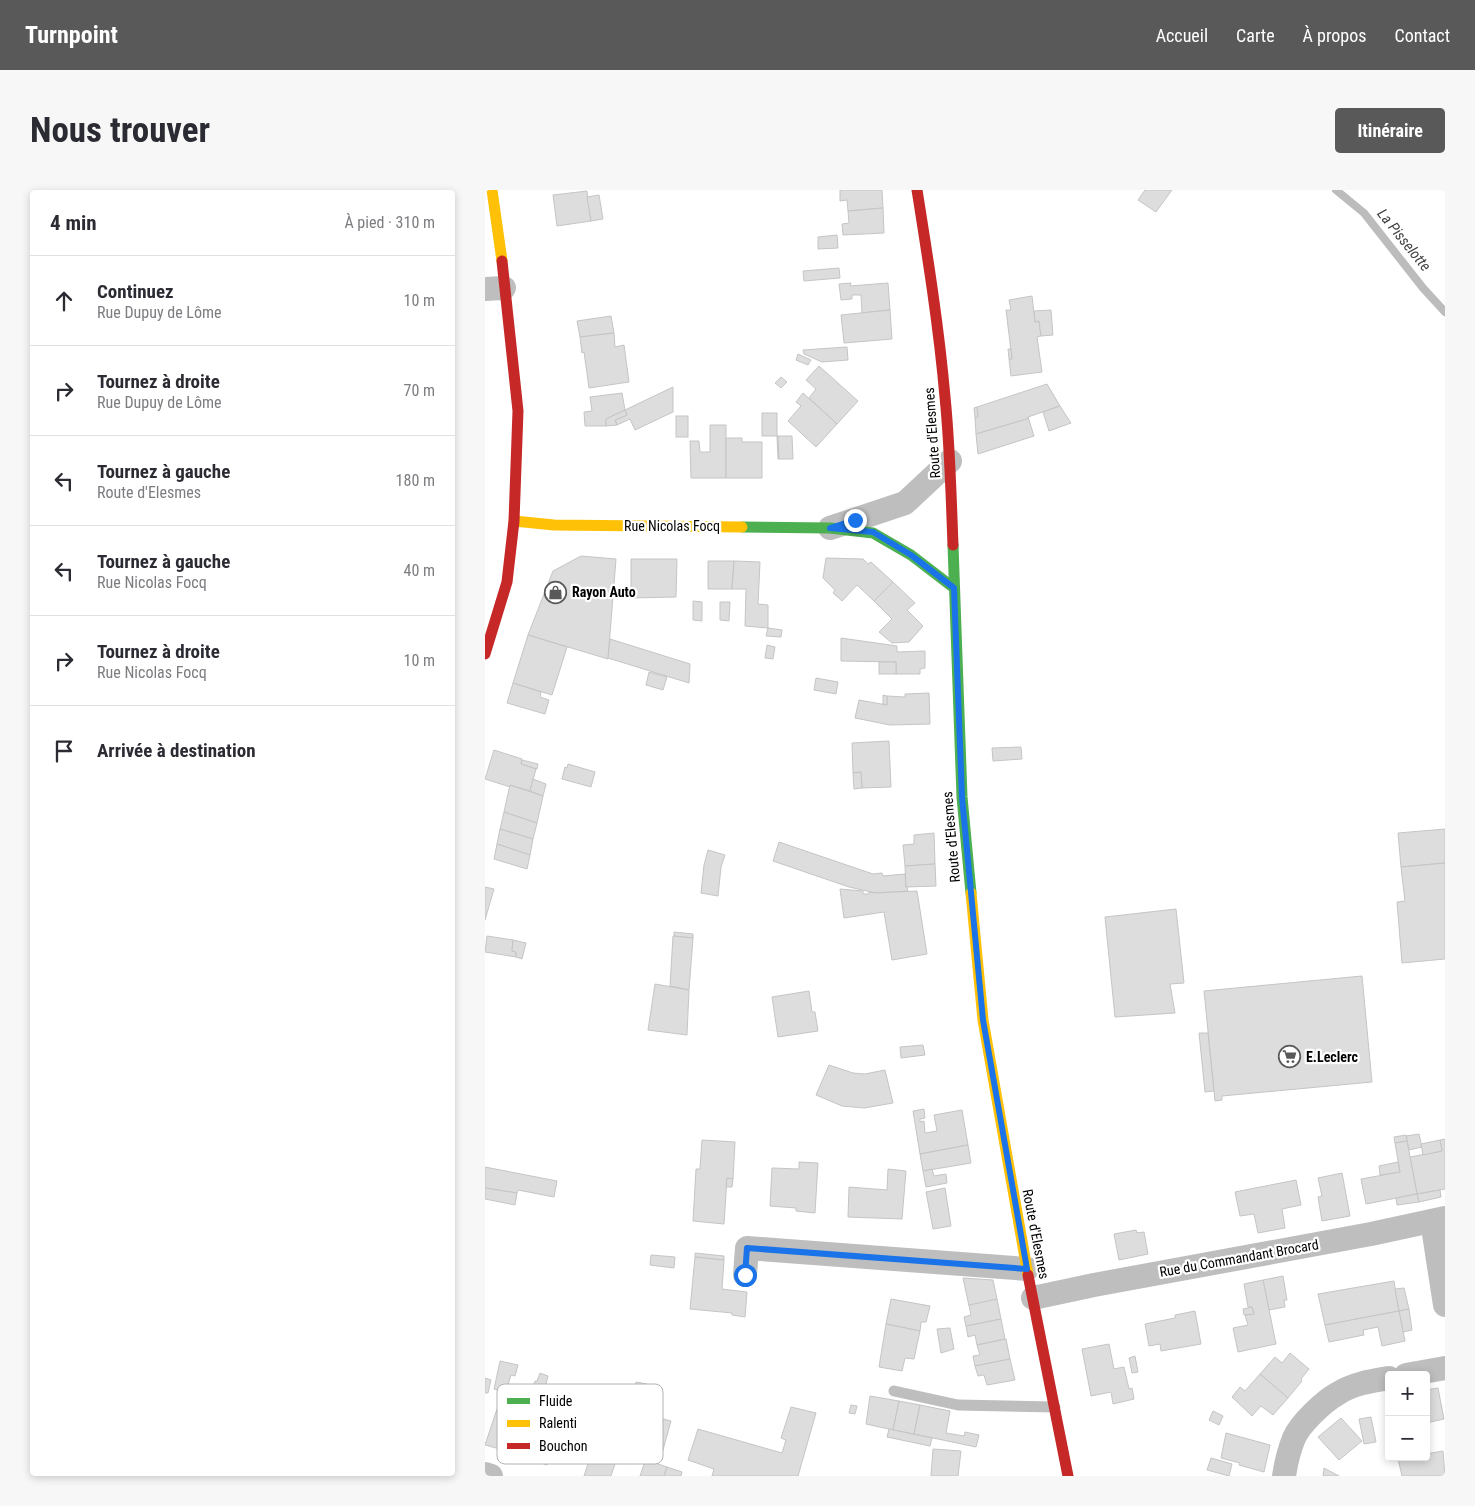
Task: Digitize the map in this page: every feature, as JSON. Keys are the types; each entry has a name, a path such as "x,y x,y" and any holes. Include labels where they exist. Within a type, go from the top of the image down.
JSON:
{"street":[{"path":"485,654 507,582 514,521 518,411 495,288 500,244 491,190"},
{"name":"Route d'Elesmes","path":"917,190 939,339 945,396 950,461 962,797 982,1010 1027,1269 1068,1476"},
{"name":"Rue Nicolas Focq","path":"830,528 905,503 950,461"},
{"name":"Rue Nicolas Focq","path":"514,521 554,525 830,528 873,532 911,555 954,588"},
{"path":"1439,1220 1445,1305"},
{"name":"Rue du Commandant Brocard","path":"1033,1298 1439,1220"},
{"path":"745,1275 747,1248 1027,1269"},
{"path":"1428,1371 1445,1368"},
{"path":"1284,1476 1286,1462 1294,1437 1314,1413 1337,1394 1363,1383 1385,1379"},
{"path":"485,1474 491,1476"}],"lane":[{"path":"894,1391 958,1405 1055,1407"}],"building":[{"path":"840,190 882,190 883,208 848,211 847,200 840,201"},
{"path":"1145,190 1172,190 1156,212 1138,200"},
{"path":"587,191 591,221 557,226 553,195"},
{"path":"599,195 603,219 591,221 587,197"},
{"path":"883,208 884,233 843,235 842,224 849,223 848,211"},
{"path":"837,235 838,248 818,249 818,237"},
{"path":"839,268 840,278 804,281 803,271"},
{"path":"851,283 850,286 888,283 890,310 862,313 861,295 852,295 852,299 841,300 839,284"},
{"path":"1032,296 1035,322 1039,321 1041,336 1037,337 1042,372 1011,376 1009,359 1012,359 1006,310 1011,310 1009,300"},
{"path":"890,310 892,339 844,343 841,315"},
{"path":"1051,310 1053,335 1041,336 1039,321 1035,322 1034,311"},
{"path":"611,316 614,333 580,337 577,321"},
{"path":"614,333 615,347 624,345 629,382 589,388 580,337"},
{"path":"847,347 848,360 822,362 804,354 803,350"},
{"path":"1008,349 1011,349 1012,359 1009,359"},
{"path":"798,354 811,360 808,365 796,360"},
{"path":"819,366 858,401 837,424 809,398 816,389 806,380"},
{"path":"781,377 787,382 781,388 775,383"},
{"path":"1047,384 1060,406 1027,419 976,434 975,418 978,417 977,407"},
{"path":"673,387 673,412 635,430 630,419 617,425 615,420 627,415 625,410"},
{"path":"622,393 625,410 606,419 606,426 585,426 584,412 592,411 590,397"},
{"path":"803,393 837,424 816,447 788,421 801,406 796,402"},
{"path":"1060,406 1071,423 1049,431 1043,412"},
{"path":"977,407 978,417 975,418 974,408"},
{"path":"625,410 627,415 615,420 617,425 606,426 606,419"},
{"path":"762,413 777,413 777,436 762,436"},
{"path":"676,416 688,416 688,437 676,437"},
{"path":"1028,417 1034,436 978,454 976,434 1027,419"},
{"path":"710,425 726,425 726,478 691,478 690,441 699,441 700,452 710,452"},
{"path":"778,436 779,459 778,459"},
{"path":"778,436 792,436 793,459 779,459"},
{"path":"726,438 742,438 742,442 762,442 762,478 726,478"},
{"path":"581,556 616,559 608,659 528,635 553,571"},
{"path":"826,558 863,559 868,564 871,562 893,582 874,601 857,585 842,601 833,593 835,590 823,578"},
{"path":"631,559 677,559 676,597 631,598"},
{"path":"708,561 734,561 732,589 708,589"},
{"path":"734,561 760,562 758,604 768,605 768,628 745,626 746,589 732,589"},
{"path":"893,582 915,603 907,610 923,626 909,642 892,643 879,632 892,619 874,601"},
{"path":"693,601 702,602 702,621 693,620"},
{"path":"720,602 730,602 729,621 720,620"},
{"path":"768,628 782,630 781,637 766,636"},
{"path":"528,635 567,647 552,695 513,683"},
{"path":"841,638 897,646 897,652 925,651 925,668 920,669 920,674 896,674 896,662 841,661"},
{"path":"610,639 690,664 689,683 608,658"},
{"path":"767,645 775,647 773,659 765,658"},
{"path":"879,662 896,662 896,674 879,674"},
{"path":"649,672 667,677 663,690 646,685"},
{"path":"816,678 838,682 836,694 814,690"},
{"path":"513,683 541,692 540,697 549,700 545,714 507,703"},
{"path":"929,693 930,724 890,725 855,718 859,700 887,705 887,696 905,697 905,694"},
{"path":"883,695 887,696 887,705 883,704"},
{"path":"889,741 891,787 862,788 861,772 853,773 852,743"},
{"path":"1021,747 1022,759 993,761 992,748"},
{"path":"494,750 522,759 521,764 536,769 530,791 485,779"},
{"path":"522,760 538,764 537,769 521,764"},
{"path":"568,764 595,772 591,787 562,779 565,767 567,768"},
{"path":"861,772 862,788 854,789 853,773"},
{"path":"533,779 546,784 543,796 530,791"},
{"path":"510,785 543,796 537,823 504,812"},
{"path":"504,812 537,823 533,839 500,829"},
{"path":"500,829 533,839 530,855 497,844"},
{"path":"1445,829 1445,863 1401,867 1398,833"},
{"path":"934,833 935,864 905,866 903,845 914,844 914,835"},
{"path":"779,842 873,874 882,873 883,876 905,874 908,891 876,893 849,887 773,861"},
{"path":"497,844 530,855 527,869 494,859"},
{"path":"708,850 725,855 721,867 718,896 701,893 704,865"},
{"path":"1445,863 1445,959 1402,963 1397,902 1405,901 1401,867"},
{"path":"935,864 936,886 906,887 905,866"},
{"path":"485,887 494,889 485,920"},
{"path":"840,889 863,891 863,894 869,894 869,892 917,891 927,954 892,960 884,912 844,918"},
{"path":"1176,909 1184,983 1170,984 1175,1013 1115,1017 1105,917"},
{"path":"674,932 693,934 693,938 674,936"},
{"path":"487,936 513,940 512,951 516,952 516,957 485,952"},
{"path":"673,936 693,938 689,990 670,986"},
{"path":"513,940 526,943 522,959 516,957 516,952 512,951"},
{"name":"E.Leclerc","path":"1362,976 1372,1082 1222,1096 1222,1100 1215,1101 1204,991"},
{"path":"655,984 689,990 687,1035 648,1030"},
{"path":"809,991 812,1012 815,1012 818,1031 778,1037 772,997"},
{"path":"1199,1033 1208,1033 1214,1091 1205,1092"},
{"path":"923,1045 925,1055 901,1058 900,1047"},
{"path":"829,1065 853,1073 865,1074 885,1070 893,1103 864,1108 842,1106 816,1095"},
{"path":"924,1109 925,1118 920,1119 920,1122 924,1121 925,1133 937,1131 934,1115 962,1110 968,1145 920,1154 913,1111"},
{"path":"1419,1134 1422,1147 1409,1150 1406,1136"},
{"path":"1406,1135 1407,1141 1395,1143 1394,1137"},
{"path":"1445,1139 1445,1189 1417,1194 1410,1157 1442,1151 1440,1140"},
{"path":"702,1140 735,1142 733,1179 727,1178 724,1224 693,1221 696,1169 700,1169"},
{"path":"1440,1140 1442,1151 1423,1155 1421,1144"},
{"path":"1407,1141 1417,1194 1366,1204 1361,1179 1400,1172 1395,1143"},
{"path":"968,1145 971,1163 923,1171 920,1154"},
{"path":"799,1162 818,1163 815,1213 796,1211 796,1208 770,1206 772,1168 799,1169"},
{"path":"1398,1162 1400,1172 1380,1175 1379,1166"},
{"path":"485,1167 557,1181 554,1197 518,1190 517,1193 485,1188"},
{"path":"888,1169 906,1171 902,1219 848,1217 849,1187 887,1190"},
{"path":"932,1169 934,1176 946,1174 947,1183 926,1187 923,1171"},
{"path":"1342,1173 1350,1216 1322,1221 1318,1197 1322,1196 1318,1178"},
{"path":"727,1178 733,1179 732,1187 726,1187"},
{"path":"1296,1180 1301,1205 1282,1209 1285,1228 1258,1233 1254,1214 1240,1216 1235,1192"},
{"path":"485,1188 517,1193 515,1205 485,1199"},
{"path":"945,1188 951,1226 933,1229 926,1192"},
{"path":"1440,1190 1441,1197 1419,1202 1417,1194"},
{"path":"1417,1194 1419,1202 1397,1205 1396,1198"},
{"path":"1136,1230 1137,1233 1144,1232 1148,1254 1119,1260 1114,1234"},
{"path":"695,1253 724,1256 724,1260 695,1257"},
{"path":"651,1255 675,1257 674,1268 650,1265"},
{"path":"695,1257 724,1260 722,1289 747,1292 745,1317 732,1315 732,1313 690,1309"},
{"path":"1283,1276 1287,1300 1284,1300 1285,1307 1269,1310 1263,1280"},
{"path":"963,1278 993,1280 997,1299 969,1306"},
{"path":"1263,1280 1276,1344 1238,1352 1233,1328 1248,1325 1245,1315 1254,1314 1252,1307 1248,1307 1244,1284"},
{"path":"1394,1281 1399,1311 1325,1325 1318,1294"},
{"path":"1404,1288 1409,1309 1399,1311 1395,1289"},
{"path":"891,1299 930,1306 926,1322 921,1322 920,1331 886,1324"},
{"path":"997,1299 1001,1319 966,1326 964,1317 971,1315 969,1305"},
{"path":"1252,1307 1254,1314 1244,1315 1243,1309"},
{"path":"1409,1309 1412,1330 1403,1332 1399,1311"},
{"path":"1195,1311 1201,1344 1161,1351 1160,1344 1149,1346 1145,1324 1175,1318 1175,1315"},
{"path":"1399,1311 1405,1341 1382,1346 1378,1327 1363,1330 1364,1335 1329,1342 1325,1325"},
{"path":"1001,1319 1005,1339 977,1345 975,1335 968,1337 966,1326"},
{"path":"886,1324 920,1331 914,1359 905,1358 902,1371 879,1367"},
{"path":"950,1328 954,1349 941,1353 937,1329"},
{"path":"1006,1339 1010,1359 975,1366 973,1356 980,1355 977,1345"},
{"path":"1109,1344 1114,1369 1124,1367 1129,1389 1132,1388 1134,1399 1113,1404 1111,1392 1091,1396 1082,1349"},
{"path":"1290,1353 1309,1369 1288,1398 1260,1374 1275,1357 1282,1363"},
{"path":"1135,1356 1138,1372 1132,1373 1129,1358"},
{"path":"1010,1359 1015,1380 987,1385 984,1375 978,1376 975,1366"},
{"path":"500,1361 518,1365 515,1376 511,1375 508,1384 497,1384 497,1390 494,1389"},
{"path":"540,1373 548,1376 546,1384 534,1384"},
{"path":"1260,1374 1288,1398 1273,1415 1261,1406 1252,1416 1232,1397 1240,1387 1245,1391"},
{"path":"485,1378 491,1380 488,1393 485,1393"},
{"path":"1438,1388 1444,1419 1430,1422 1430,1389"},
{"path":"870,1396 899,1401 893,1430 866,1424"},
{"path":"899,1401 920,1405 914,1434 893,1430"},
{"path":"851,1405 857,1406 855,1414 849,1413"},
{"path":"920,1405 950,1411 946,1433 964,1436 965,1432 979,1435 976,1447 914,1434"},
{"path":"791,1407 816,1413 798,1476 712,1476 714,1469 688,1460 698,1429 782,1453 786,1440 781,1438"},
{"path":"1213,1411 1223,1416 1219,1425 1209,1420"},
{"path":"496,1412 497,1412 497,1448 485,1445"},
{"path":"1371,1417 1376,1442 1364,1444 1359,1419"},
{"path":"1341,1418 1362,1441 1339,1460 1318,1437"},
{"path":"663,1419 671,1421 663,1450"},
{"path":"889,1429 932,1438 930,1446 887,1437"},
{"path":"1226,1433 1270,1445 1264,1472 1221,1458"},
{"path":"933,1449 961,1451 958,1476 931,1476"},
{"path":"1443,1451 1445,1476 1402,1476 1398,1461 1430,1461 1430,1453"},
{"path":"1211,1458 1232,1464 1229,1476 1207,1470"},
{"path":"588,1464 615,1464 611,1476 584,1476"},
{"path":"644,1464 658,1464 667,1467 664,1476 640,1476"},
{"path":"667,1467 682,1472 681,1476 664,1476"},
{"path":"1324,1468 1339,1476 1323,1476"}],"waterway":[{"name":"La Pisselotte","path":"1336,190 1364,213 1423,288 1445,312"}],"traffic: fast":[{"path":"742,527 830,528 873,533 911,555 954,588"},
{"path":"953,545 962,797 971,893"}],"traffic: slow":[{"path":"492,190 502,261"},
{"path":"514,521 554,525 742,527"},
{"path":"971,893 983,1020 1028,1275"}],"traffic: jam":[{"path":"917,190 943,371 953,545"},
{"path":"485,654 507,582 514,521 518,411 502,261"},
{"path":"1028,1275 1068,1476"}],"place":[{"name":"Rayon Auto","path":"556,592"},
{"name":"E.Leclerc","path":"1290,1057"}],"route":[{"path":"745,1275 747,1248 1027,1269 983,1020 962,797 954,588 911,555 873,532 830,528 855,520"}]}
